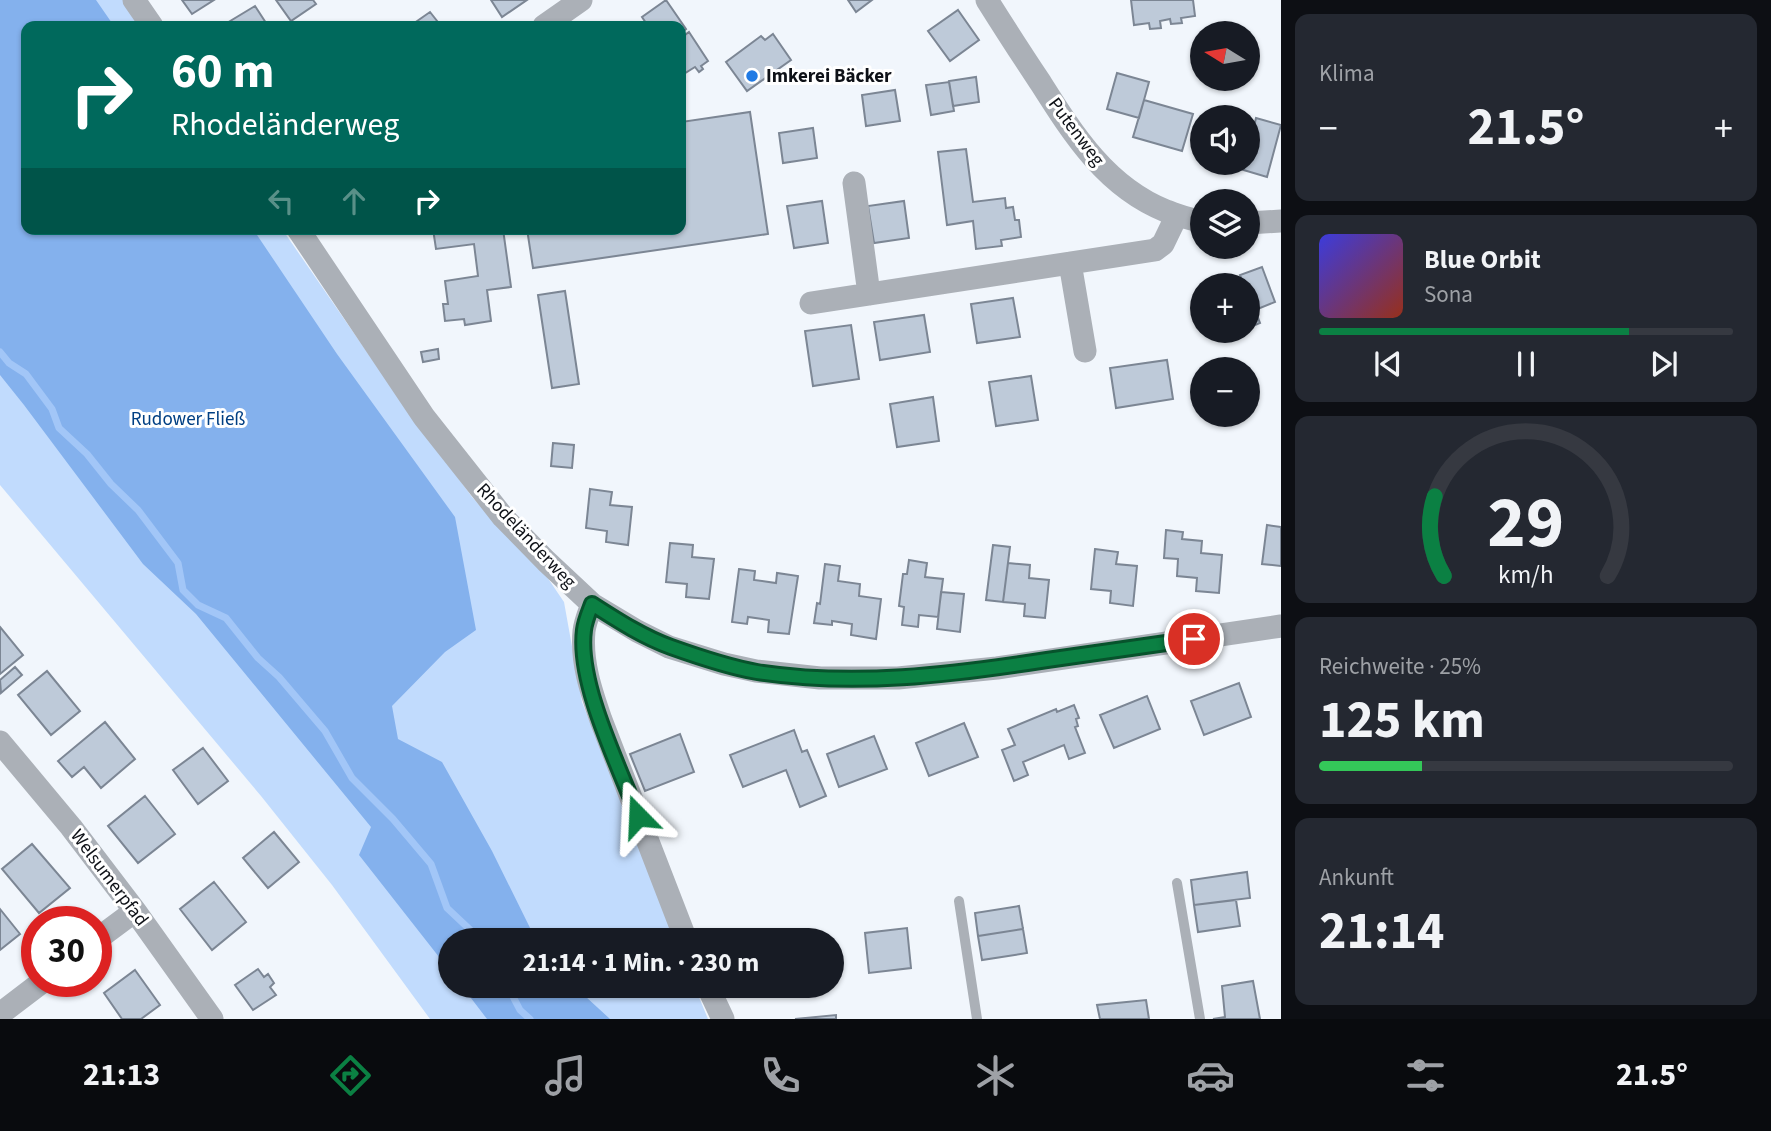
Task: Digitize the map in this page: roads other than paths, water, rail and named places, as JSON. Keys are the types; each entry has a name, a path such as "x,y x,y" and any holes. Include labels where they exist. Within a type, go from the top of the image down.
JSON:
{"street":[{"path":"134,0 149,21"},
{"path":"551,21 581,0"},
{"name":"Putenweg","path":"987,0 1080,144 1105,171 1132,193 1155,206 1190,218"},
{"path":"854,183 869,294"},
{"path":"811,303 1155,250 1163,244 1177,215"},
{"path":"1260,222 1281,221"},
{"name":"Rhodeländerweg","path":"302,235 424,418 503,517 592,604 636,631 669,647 756,671 820,678 898,678 944,674 1281,626"},
{"path":"1070,263 1085,351"},
{"path":"592,604 584,629 584,657 591,690 681,928"},
{"name":"Welsumerpfad","path":"0,742 71,827 212,1019"},
{"path":"112,928 135,911"},
{"path":"0,1014 22,997"},
{"path":"713,998 723,1019"}],"lane":[{"path":"1177,883 1200,1019"},
{"path":"960,901 977,1019"}],"waterway":[{"name":"Rudower Fließ","path":"0,352 9,363 26,374 52,409 59,428 87,454 111,484 138,510 178,563 183,590 198,605 226,618 258,658 279,677 325,731 352,778 393,819 431,864 447,908 468,928"},
{"name":"Rudower Fließ","path":"514,998 520,1010 530,1019"}],"place":[{"name":"Imkerei Bäcker","path":"752,76"}]}
